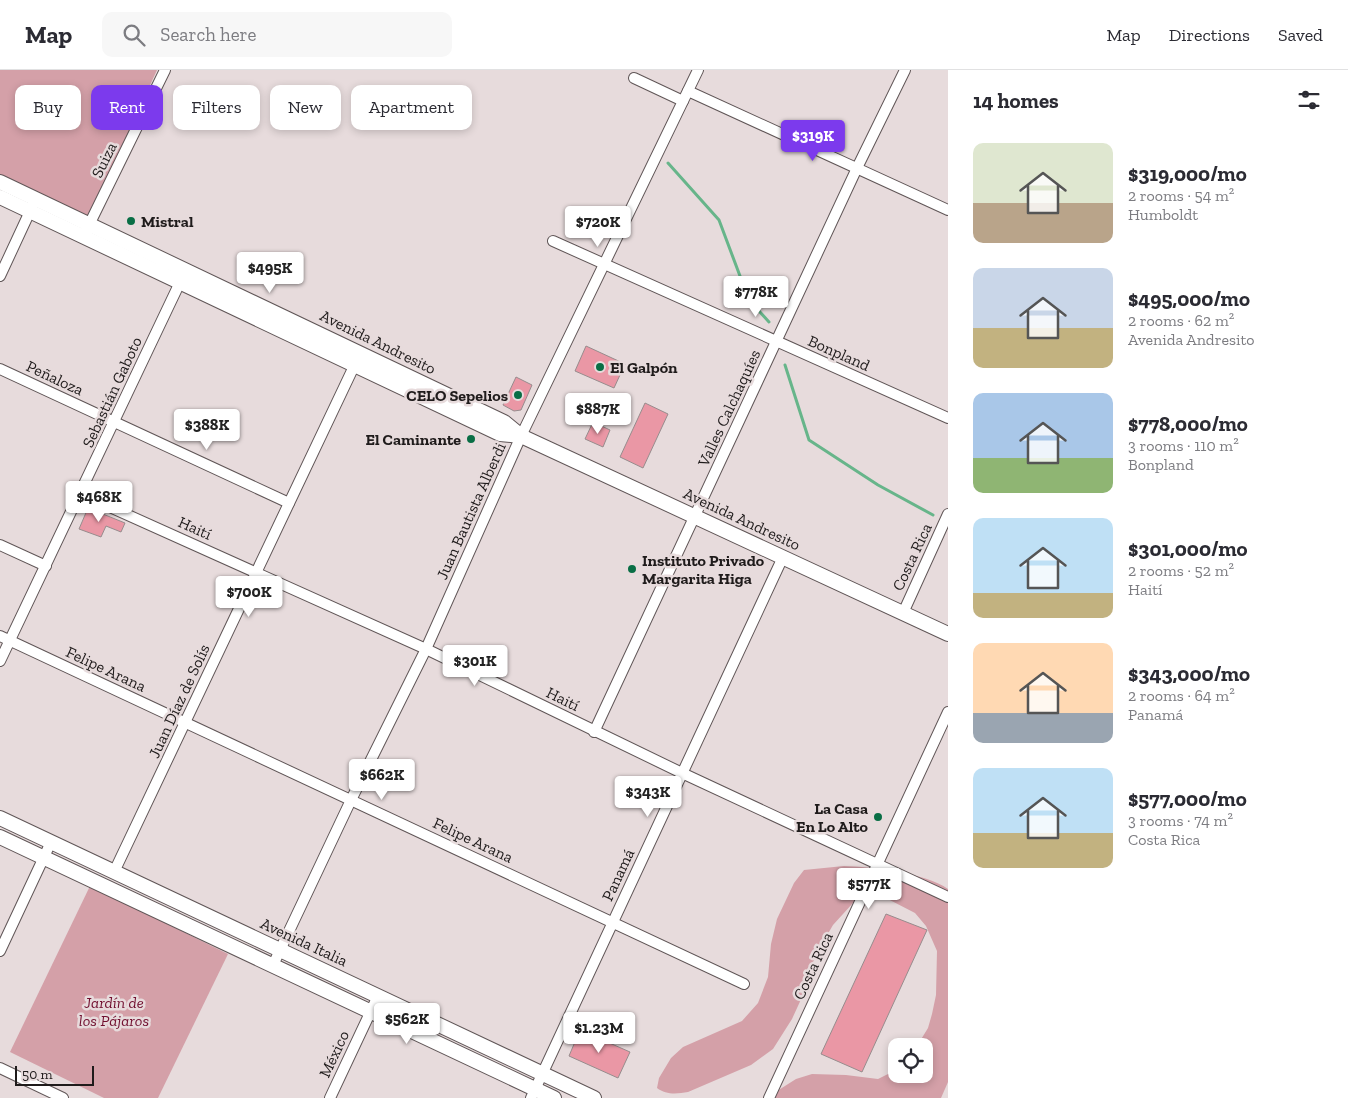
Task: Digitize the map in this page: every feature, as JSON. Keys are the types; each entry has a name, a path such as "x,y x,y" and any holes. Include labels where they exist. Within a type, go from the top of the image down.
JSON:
{"main road":[{"name":"Avenida Andresito","path":"0,182 33,205 86,230 186,270 500,434 520,436 948,634"},
{"name":"Avenida Andresito","path":"0,197 33,205"},
{"name":"Avenida Andresito","path":"86,230 180,283 357,360"},
{"name":"Avenida Italia","path":"0,818 594,1098"},
{"path":"0,837 370,1011 533,1094 554,1098"}],"street":[{"name":"Suiza","path":"86,230 165,70"},
{"name":"Juan Bautista Alberdi","path":"273,965 351,800 426,649 520,436 698,70"},
{"name":"Valles Calchaquíes","path":"594,732 857,168 905,70"},
{"path":"634,78 683,101"},
{"path":"688,91 948,210"},
{"path":"0,276 33,205"},
{"name":"Bonpland","path":"553,241 948,418"},
{"name":"Sebastián Gaboto","path":"0,661 186,270"},
{"name":"Juan Díaz de Solís","path":"114,872 357,360"},
{"name":"Peñaloza","path":"0,369 289,503"},
{"name":"Haití","path":"81,494 426,649 594,732 948,897"},
{"name":"Costa Rica","path":"903,613 948,514"},
{"path":"0,545 46,566"},
{"name":"Panamá","path":"533,1094 783,557"},
{"name":"Felipe Arana","path":"0,636 744,984"},
{"name":"Costa Rica","path":"769,1098 948,712"},
{"path":"0,952 51,842"},
{"name":"México","path":"330,1098 378,996"},
{"path":"0,1068 63,1098"}],"green space":[{"path":"0,70 157,70 150,85 91,85 91,130 129,130 88,220 0,178"},
{"path":"844,866 883,869 926,879 948,889 948,1082 941,1098 766,1098 796,1079 812,1074 846,1075 878,1079 888,1074 888,1083 933,1083 933,1038 922,1038 928,1028 936,995 937,951 926,926 915,913 882,896 872,895 853,903 833,925 815,956 803,995 792,1019 773,1049 751,1065 688,1092 664,1092 657,1088 659,1078 671,1058 683,1047 742,1021 758,1003 768,977 771,944 777,919 794,883 804,870"},
{"name":"Jardín de los Pájaros","path":"90,886 228,954 158,1098 104,1098 10,1052"}],"building":[{"name":"El Galpón","path":"586,346 625,364 614,388 575,371"},
{"name":"CELO Sepelios","path":"516,377 532,385 521,410 514,411 503,405"},
{"path":"645,403 668,414 643,468 620,457"},
{"path":"593,422 610,430 603,447 585,439"},
{"path":"88,508 125,523 121,532 106,526 101,537 79,529"},
{"path":"886,914 927,930 862,1072 821,1054"},
{"path":"580,1030 630,1052 618,1078 569,1056"}],"waterway":[{"path":"668,163 719,220 749,300 769,322"},
{"path":"785,365 809,440 878,485 933,515"}],"place":[{"name":"Mistral","path":"131,221"},
{"name":"El Galpón","path":"600,367"},
{"name":"CELO Sepelios","path":"518,395"},
{"name":"El Caminante","path":"471,439"},
{"name":"Instituto Privado Margarita Higa","path":"632,569"},
{"name":"La Casa En Lo Alto","path":"878,817"}]}
